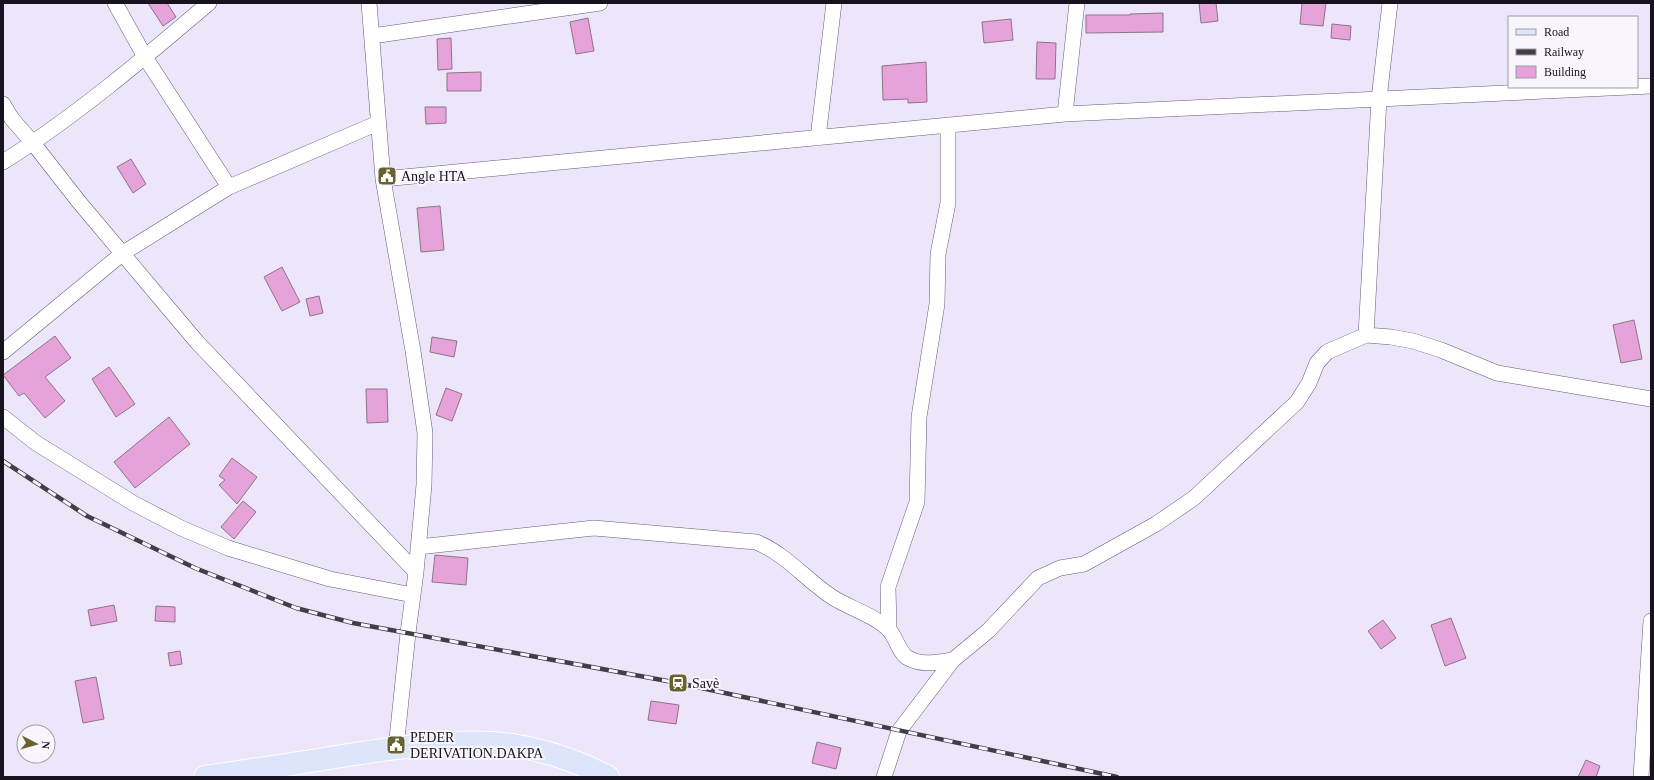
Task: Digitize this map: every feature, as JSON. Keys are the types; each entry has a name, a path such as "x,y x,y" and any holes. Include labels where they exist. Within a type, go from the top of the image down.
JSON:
{"main road":[{"path":"205,777 396,748 453,744 510,745 559,756 588,767 608,777"}],"street":[{"path":"115,3 145,57 229,187"},
{"path":"3,162 34,143 145,57 209,3"},
{"path":"369,3 383,180 413,351 425,433 424,485 416,572 396,748"},
{"path":"372,36 600,3"},
{"path":"818,138 834,3"},
{"path":"1064,114 1077,3"},
{"path":"1366,335 1379,98 1390,3"},
{"path":"1638,87 1651,86"},
{"path":"383,180 1064,114 1606,88"},
{"path":"3,104 12,119 34,143 79,202 197,342 416,572"},
{"path":"3,352 123,253 229,187 378,123"},
{"path":"889,630 888,587 917,502 918,417 937,304 938,254 948,203 948,126"},
{"path":"884,777 899,731 953,660 988,631 1038,578 1060,568 1084,564 1156,524 1194,498 1297,402 1309,383 1317,363 1327,352 1366,335 1391,337 1414,341 1441,350 1497,373 1651,399"},
{"path":"3,416 36,443 133,503 181,528 228,548 330,579 413,596"},
{"path":"418,547 594,528 756,542 770,548 832,597 862,611 889,630 906,657 917,662 931,663 953,660"},
{"path":"1641,777 1651,621"}],"building":[{"path":"148,3 167,3 176,17 163,26"},
{"path":"1199,3 1216,3 1218,21 1201,23"},
{"path":"1302,3 1326,3 1323,26 1300,24"},
{"path":"1163,13 1163,32 1086,33 1086,15"},
{"path":"588,18 594,51 576,54 570,22"},
{"path":"1011,19 1013,40 984,43 982,22"},
{"path":"1332,24 1351,26 1350,40 1331,38"},
{"path":"451,38 452,69 438,70 437,39"},
{"path":"1037,42 1056,43 1055,79 1036,79"},
{"path":"926,62 927,102 908,103 908,99 883,100 882,66"},
{"path":"481,72 481,91 447,91 447,73"},
{"path":"425,107 446,107 446,123 426,124"},
{"path":"131,159 146,184 133,193 117,167"},
{"path":"440,206 444,250 421,252 417,208"},
{"path":"282,267 300,302 282,311 264,277"},
{"path":"319,296 323,313 310,316 306,299"},
{"path":"1634,320 1642,359 1621,363 1613,325"},
{"path":"55,336 71,358 45,377 65,401 45,418 24,393 19,396 3,375"},
{"path":"432,337 457,341 454,357 430,352"},
{"path":"109,367 135,404 116,417 92,379"},
{"path":"446,388 462,394 452,421 436,415"},
{"path":"366,389 387,389 388,422 367,423"},
{"path":"169,417 190,444 135,488 114,462"},
{"path":"232,458 257,477 237,504 219,485 225,480 219,476"},
{"path":"243,501 256,512 234,539 221,527"},
{"path":"435,555 468,558 466,585 432,582"},
{"path":"114,605 117,621 91,626 88,610"},
{"path":"156,606 175,607 175,622 155,621"},
{"path":"1451,618 1466,658 1445,666 1431,625"},
{"path":"1383,620 1396,638 1381,649 1368,631"},
{"path":"180,651 182,664 170,666 168,653"},
{"path":"96,677 104,719 83,723 75,681"},
{"path":"651,701 679,705 676,724 648,720"},
{"path":"817,742 841,748 836,769 812,763"},
{"path":"1586,760 1600,766 1596,777 1578,777"}],"railway":[{"path":"3,461 87,516 195,568 296,608 353,623 678,683 1117,777"}],"place":[{"name":"Angle HTA","path":"387,176"},
{"name":"Savè","path":"678,683"},
{"name":"PEDER DERIVATION.DAKPA","path":"396,745"}]}
